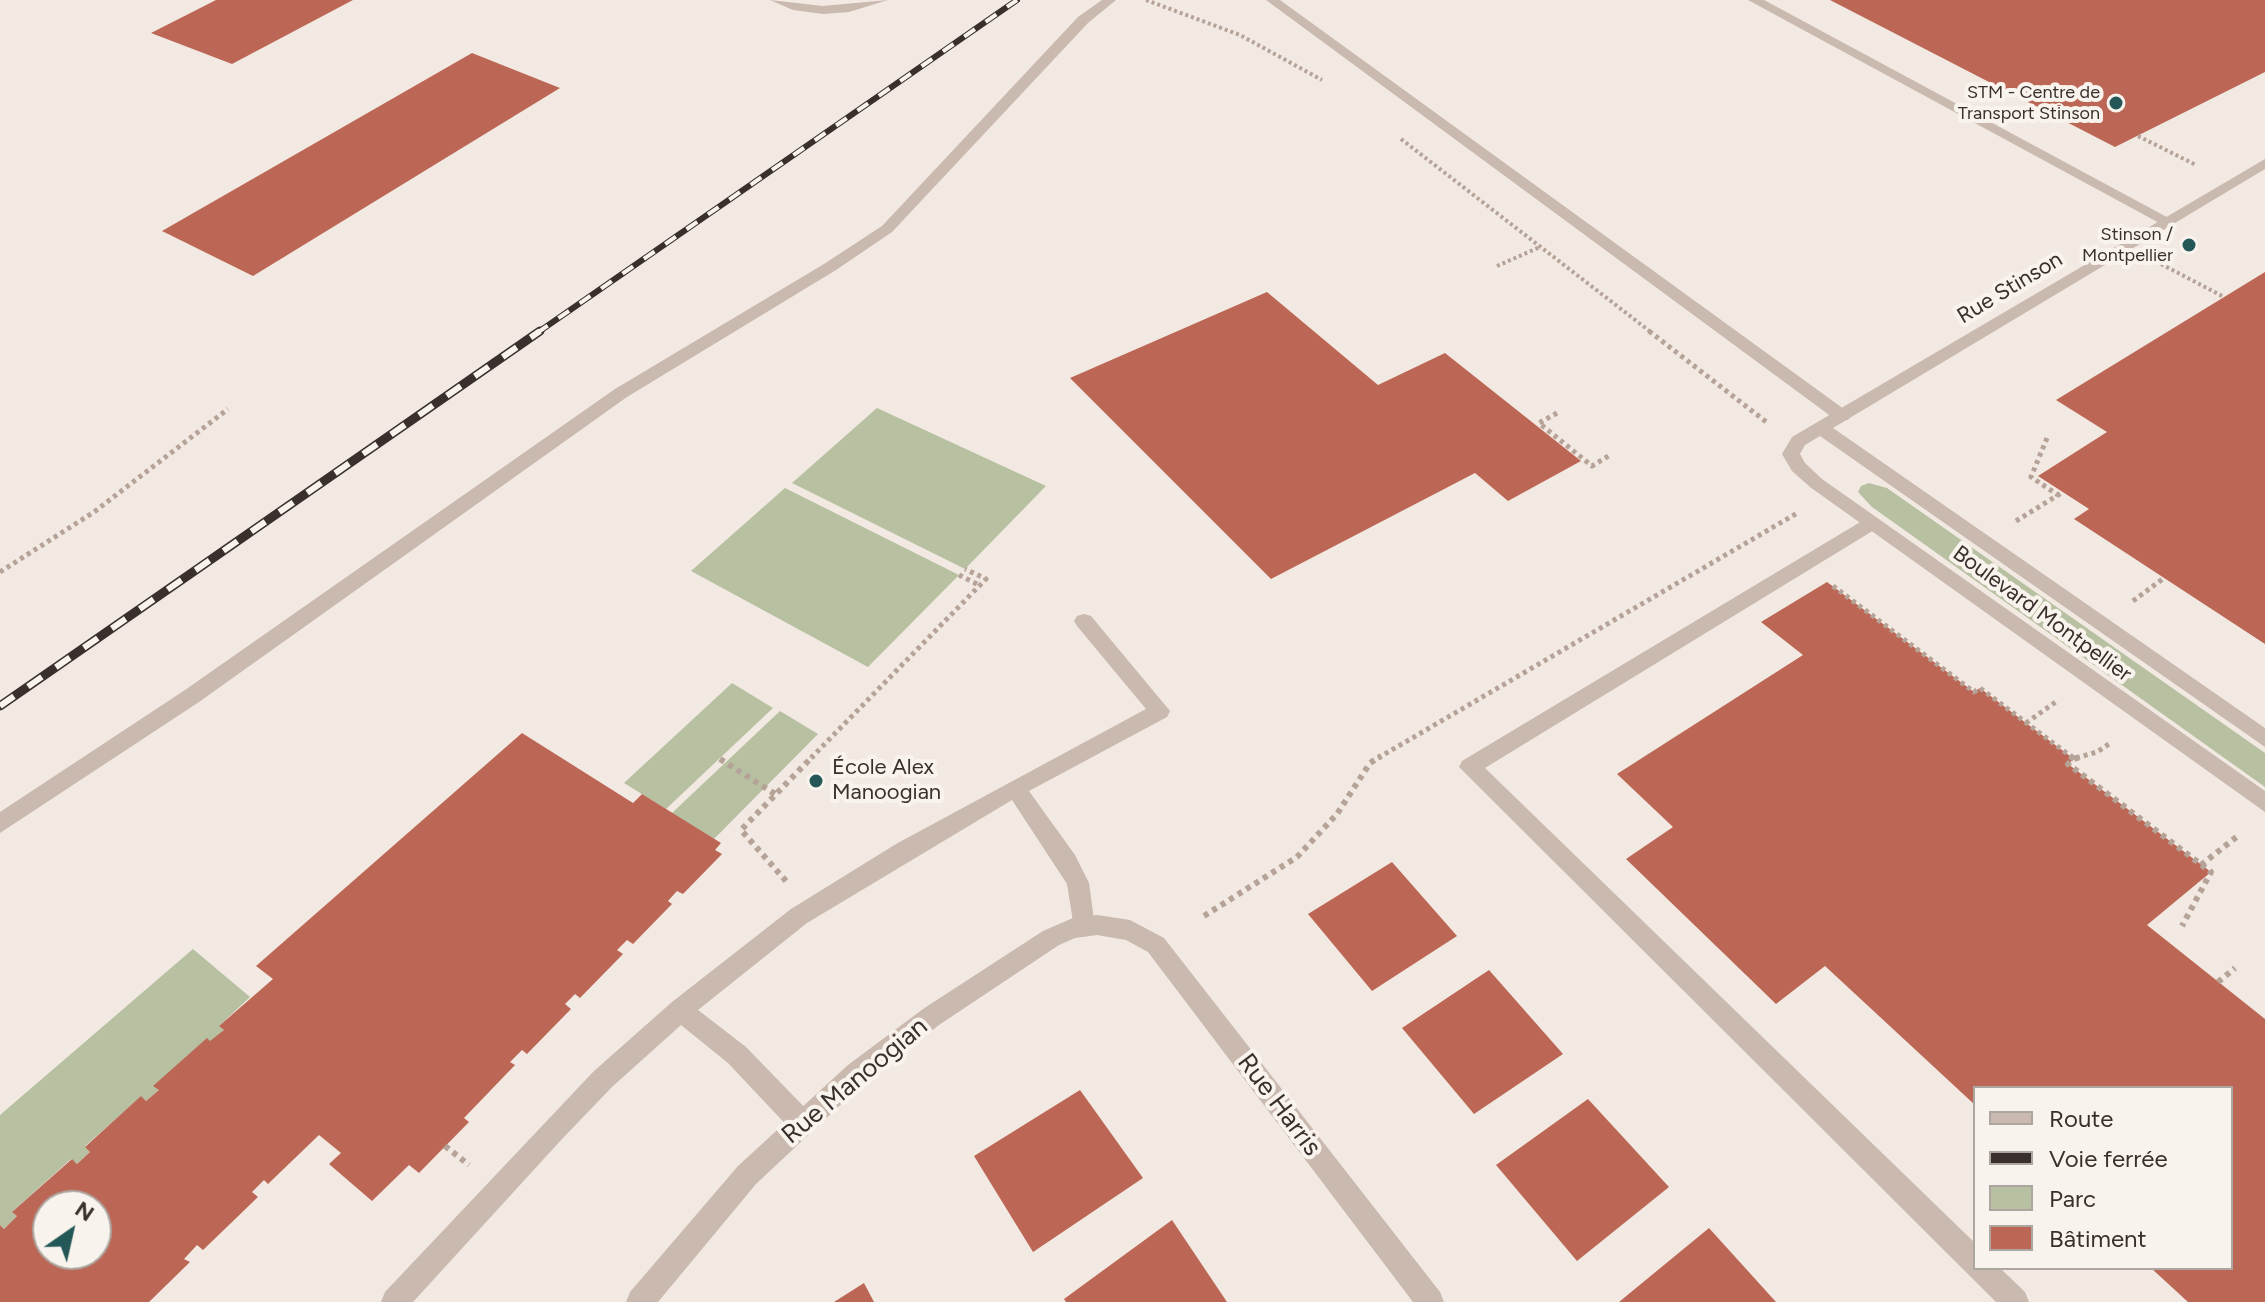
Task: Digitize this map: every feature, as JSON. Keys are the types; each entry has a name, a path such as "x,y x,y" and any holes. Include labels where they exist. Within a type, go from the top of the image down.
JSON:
{"street":[{"path":"776,0 823,10 882,0"},
{"path":"0,824 192,696 621,393 887,229 1083,20 1110,0"},
{"path":"1272,0 1842,416"},
{"path":"1754,0 2168,222"},
{"name":"Rue Stinson","path":"1794,461 1791,454 1794,445 2265,163"},
{"name":"Boulevard Montpellier","path":"1821,428 2265,739"},
{"name":"Boulevard Montpellier","path":"1794,461 1816,483 2265,803"},
{"path":"1872,522 1470,767 1973,1260"},
{"path":"395,1302 603,1079 680,1010 799,916 904,851 1160,711 1084,621"},
{"path":"1015,788 1067,862 1078,883 1083,927"},
{"name":"Rue Manoogian","path":"640,1302 747,1175 857,1073 931,1017 1051,938 1083,927 1114,926"},
{"name":"Rue Harris","path":"1114,926 1145,937 1168,959 1430,1302"},
{"path":"680,1010 737,1055 802,1123"},
{"path":"1983,1270 2015,1302"}],"path":[{"path":"1146,0 1240,35 1333,88"},
{"path":"1392,132 1760,418"},
{"path":"2138,136 2196,165"},
{"path":"1497,266 1540,247"},
{"path":"2160,263 2224,297"},
{"path":"0,572 94,512 228,409"},
{"path":"1557,413 1539,423 1560,442 1592,466 1610,455"},
{"path":"2014,522 2060,494 2031,477 2047,438"},
{"path":"1204,916 1297,857 1337,814 1370,763 1799,512"},
{"path":"789,885 741,830 986,579 965,569"},
{"path":"959,575 980,585"},
{"path":"2131,603 2164,578"},
{"path":"1827,582 1974,692 1980,688 2074,759"},
{"path":"2026,723 2057,701"},
{"path":"2112,742 2068,764 2211,872 2182,926"},
{"path":"720,759 775,794"},
{"path":"2201,865 2239,835"},
{"path":"2218,982 2235,968"},
{"path":"445,1146 473,1169"}],"green space":[{"path":"877,408 1046,486 965,569 792,483"},
{"path":"1869,483 1887,488 2265,753 2265,787 1872,507 1858,492 1861,486"},
{"path":"785,488 959,575 868,667 691,571"},
{"path":"732,683 773,708 666,809 624,783"},
{"path":"780,711 818,734 714,839 672,813"},
{"path":"193,949 250,997 219,1026 224,1030 159,1090 146,1101 141,1097 85,1146 90,1152 77,1164 71,1159 36,1190 32,1190 32,1194 13,1211 17,1216 4,1229 0,1225 0,1115"}],"building":[{"path":"216,0 353,0 232,64 151,33"},
{"name":"STM - Centre de Transport Stinson","path":"1830,0 2265,0 2265,72 2115,147"},
{"path":"472,53 560,88 253,276 162,231"},
{"path":"2265,272 2265,644 2074,519 2089,509 2038,476 2107,432 2056,400"},
{"path":"1267,292 1378,385 1445,353 1581,461 1508,501 1475,473 1271,579 1070,378"},
{"path":"1827,582 1974,692 1980,688 2074,759 2068,764 2211,872 2147,925 2265,1019 2265,1302 2188,1302 2153,1270 2233,1270 2233,1086 1973,1086 1973,1103 1825,966 1776,1004 1626,859 1673,827 1617,774 1803,655 1761,622"},
{"path":"522,733 633,803 642,794 721,843 715,850 722,854 683,894 677,891 668,901 672,904 633,944 627,940 617,950 623,954 580,998 575,994 565,1004 571,1009 527,1054 522,1050 510,1062 515,1065 464,1118 469,1122 419,1173 409,1165 372,1201 329,1164 341,1153 319,1135 268,1184 264,1180 252,1192 258,1197 203,1250 197,1245 184,1259 190,1262 149,1302 0,1302 0,1225 4,1229 17,1216 12,1212 32,1194 32,1270 112,1270 112,1190 37,1190 72,1159 77,1164 90,1152 85,1147 141,1096 146,1101 159,1090 153,1086 207,1038 210,1041 224,1030 219,1026 273,979 256,966"},
{"path":"1392,862 1457,936 1372,991 1308,914"},
{"path":"1489,970 1563,1054 1474,1114 1402,1028"},
{"path":"1080,1090 1143,1178 1033,1252 974,1156"},
{"path":"1588,1099 1669,1187 1577,1261 1496,1165"},
{"path":"1172,1220 1227,1302 1066,1302 1064,1299"},
{"path":"1709,1228 1776,1302 1619,1302"},
{"path":"864,1283 874,1302 834,1302"}],"railway":[{"path":"537,333 1017,0"},
{"path":"0,706 540,331"}],"place":[{"name":"STM - Centre de Transport Stinson","path":"2116,103"},
{"name":"Stinson / Montpellier","path":"2189,245"},
{"name":"École Alex Manoogian","path":"816,781"}]}
